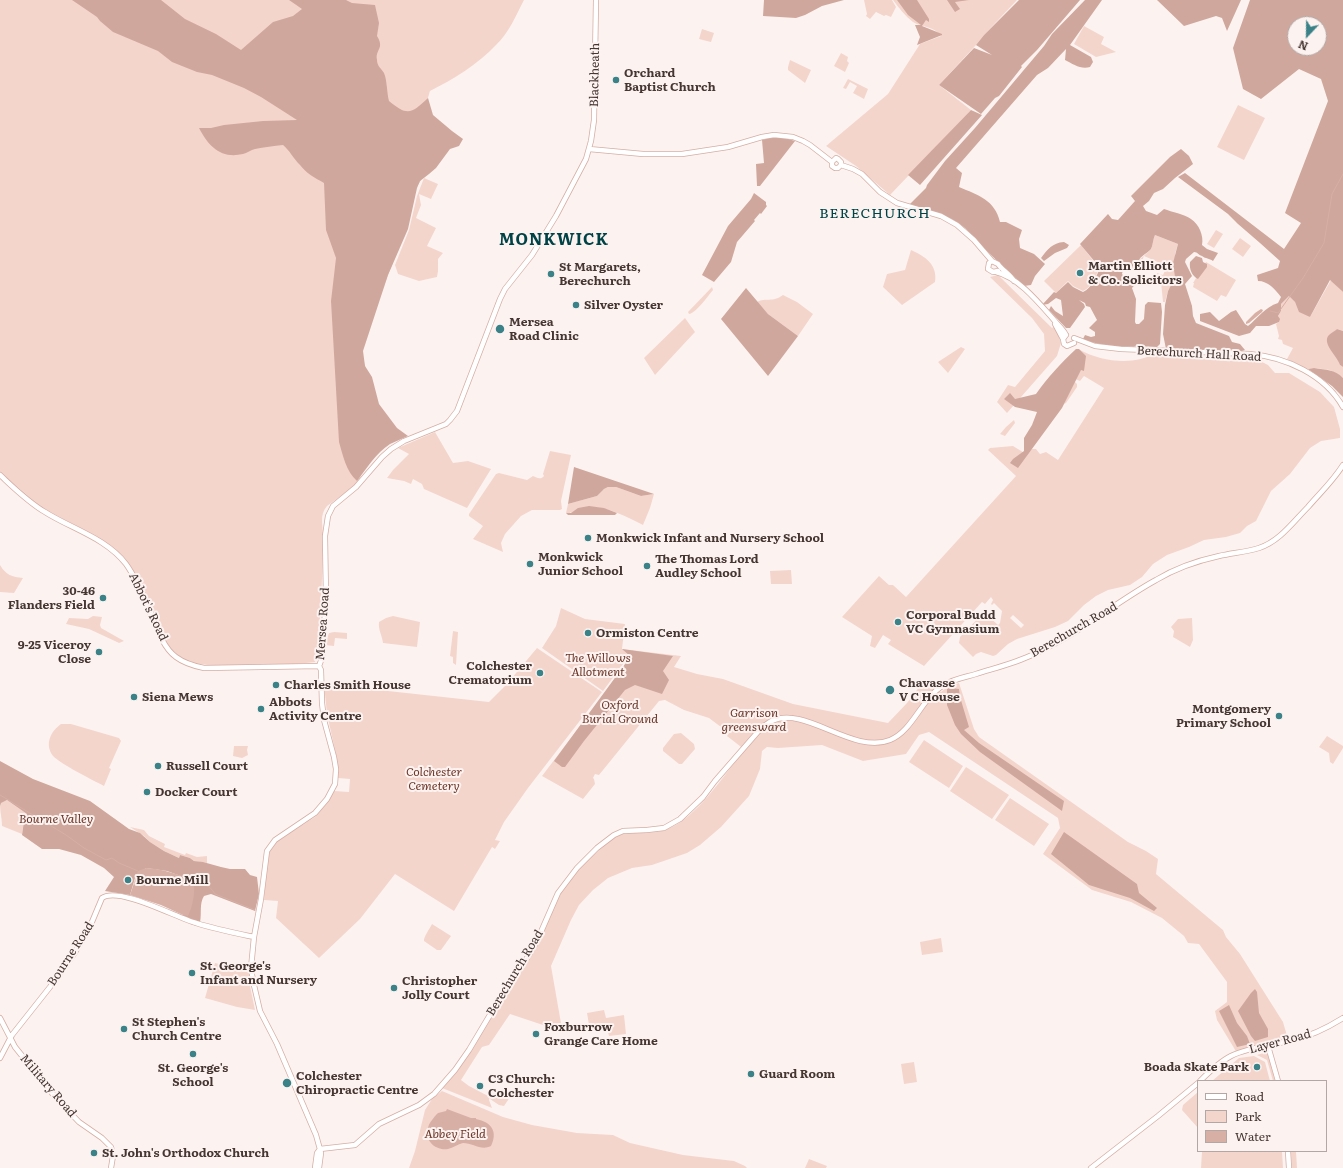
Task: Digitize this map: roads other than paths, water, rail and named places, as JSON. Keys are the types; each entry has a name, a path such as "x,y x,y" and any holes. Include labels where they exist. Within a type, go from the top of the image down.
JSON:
{"street":[{"name":"Blackheath","path":"589,150 594,120 596,0"},
{"path":"589,150 644,154 682,154 725,148 774,135 803,141 832,162 836,158 841,162 841,165 862,174 880,192 898,202 941,216 957,225 992,262 996,262 1014,281"},
{"name":"Mersea Road","path":"319,1168 321,1153 312,1125 277,1044 260,1011 251,968 254,937 261,899 267,851 275,840 315,813 328,798 335,784 336,769 323,715 321,670 319,666 322,658 326,597 325,536 328,516 332,506 356,487 378,461 391,449 404,441 446,424 454,416 460,405 505,289 532,255 544,236 580,171 589,150"},
{"path":"980,249 988,269 1004,274 1014,281 1043,308 1066,335 1071,335 1074,341 1067,346 1064,344 1054,321"},
{"path":"988,266 989,263 992,262"},
{"path":"996,272 999,269 999,266"},
{"path":"1063,339 1066,335"},
{"name":"Berechurch Hall Road","path":"1074,341 1103,348 1250,354 1263,356 1295,366 1308,372 1326,385 1338,398 1342,405"},
{"name":"Berechurch Road","path":"320,1149 355,1145 379,1124 419,1105 434,1094 455,1070 469,1050 503,993 537,941 558,893 577,868 597,848 614,835 623,831 664,828 680,819 703,797 763,726 773,720 784,718 799,719 862,742 877,743 889,740 898,735 904,729 929,697 945,684 1036,654 1097,618 1155,580 1180,567 1198,561 1246,551 1267,544 1292,525 1336,477 1343,465"},
{"name":"Abbot's Road","path":"0,475 37,507 99,540 121,558 137,582 157,629 166,645 176,657 193,666 204,668 319,666"},
{"name":"Bourne Road","path":"10,1038 68,963 89,929 104,896 112,895 132,899 154,906 192,922 254,937"},
{"name":"Military Road","path":"0,1018 19,1052 56,1098 79,1122 102,1138 111,1147 113,1156 111,1168"},
{"name":"Layer Road","path":"1201,1080 1231,1056 1309,1035 1343,1018"},
{"path":"0,1058 10,1038"},
{"path":"1268,1046 1278,1080"},
{"name":"Layer Road","path":"1091,1168 1169,1108 1197,1084"},
{"path":"315,1168 317,1153 320,1149"},
{"path":"1288,1152 1289,1168"}],"water":[{"path":"1261,309 1263,310 1262,312 1246,324 1246,322 1255,313"},
{"path":"146,868 171,872 194,882 193,899 188,916 130,895 138,871"},
{"path":"447,1109 471,1118 482,1120 490,1125 494,1132 491,1146 484,1148 463,1143 444,1149 435,1147 429,1141 427,1133 429,1126 438,1113 446,1111"}],"waterway":[{"path":"1270,311 1278,313 1303,278 1324,243 1332,194 1343,174"},
{"path":"0,795 66,835 84,848 106,860 112,858 119,863 138,871"},
{"path":"194,885 201,885 211,888 215,894 255,910"}],"place":[{"name":"Orchard Baptist Church","path":"616,80"},
{"name":"Martin Elliott & Co. Solicitors","path":"1080,273"},
{"name":"St Margarets, Berechurch","path":"551,274"},
{"name":"Silver Oyster","path":"576,305"},
{"name":"Mersea Road Clinic","path":"500,329"},
{"name":"Monkwick Infant and Nursery School","path":"588,538"},
{"name":"Monkwick Junior School","path":"530,564"},
{"name":"The Thomas Lord Audley School","path":"647,566"},
{"name":"30-46 Flanders Field","path":"103,598"},
{"name":"Corporal Budd VC Gymnasium","path":"898,622"},
{"name":"Ormiston Centre","path":"588,633"},
{"name":"9-25 Viceroy Close","path":"99,652"},
{"name":"Colchester Crematorium","path":"540,673"},
{"name":"Charles Smith House","path":"276,685"},
{"name":"Chavasse V C House","path":"890,690"},
{"name":"Siena Mews","path":"134,697"},
{"name":"Abbots Activity Centre","path":"261,709"},
{"name":"Montgomery Primary School","path":"1279,716"},
{"name":"Russell Court","path":"158,766"},
{"name":"Docker Court","path":"147,792"},
{"name":"Bourne Mill","path":"128,880"},
{"name":"St. George's Infant and Nursery","path":"192,973"},
{"name":"Christopher Jolly Court","path":"394,988"},
{"name":"St Stephen's Church Centre","path":"124,1029"},
{"name":"Foxburrow Grange Care Home","path":"536,1034"},
{"name":"St. George's School","path":"193,1054"},
{"name":"Boada Skate Park","path":"1257,1067"},
{"name":"Guard Room","path":"751,1074"},
{"name":"Colchester Chiropractic Centre","path":"287,1083"},
{"name":"C3 Church: Colchester","path":"480,1086"},
{"name":"St. John's Orthodox Church","path":"94,1153"}],"district":[{"name":"BERECHURCH","path":"875,214"},
{"name":"MONKWICK","path":"554,240"}],"park label":[{"name":"The Willows Allotment","path":"598,665"},
{"name":"Oxford Burial Ground","path":"620,712"},
{"name":"Garrison greensward","path":"754,720"},
{"name":"Colchester Cemetery","path":"434,779"},
{"name":"Bourne Valley","path":"56,819"},
{"name":"Abbey Field","path":"455,1134"}]}
